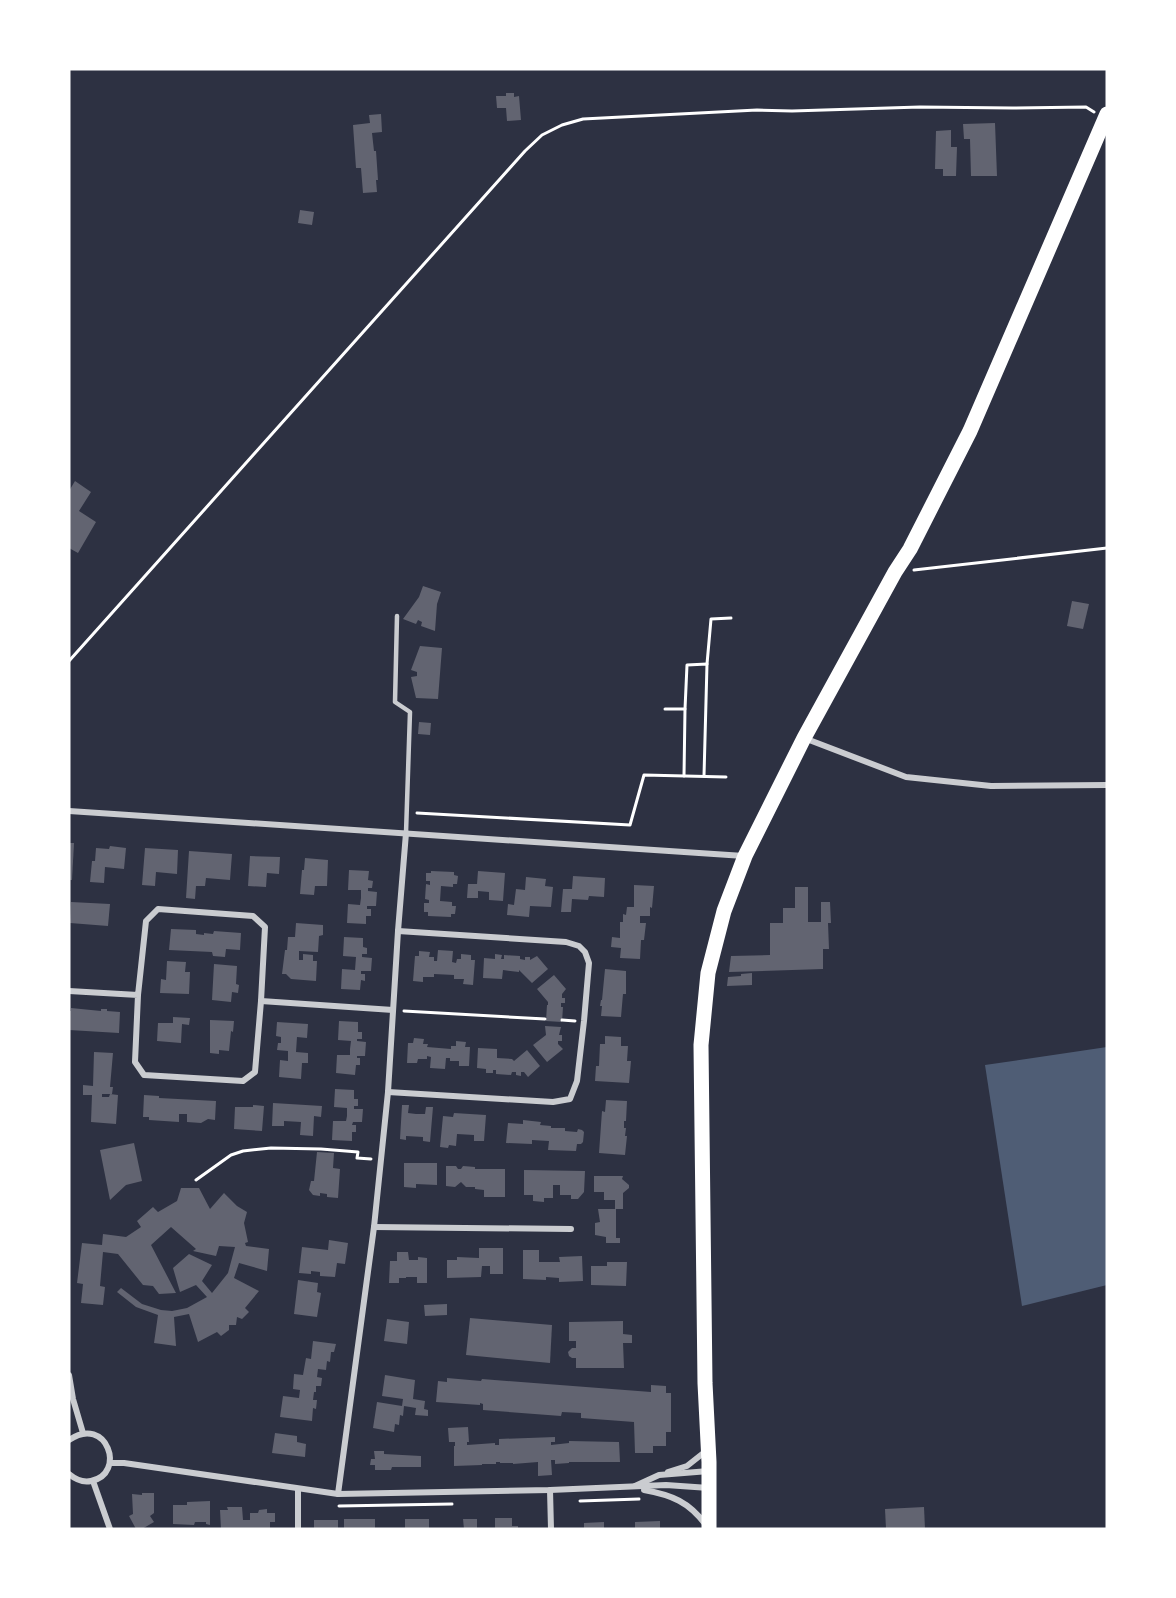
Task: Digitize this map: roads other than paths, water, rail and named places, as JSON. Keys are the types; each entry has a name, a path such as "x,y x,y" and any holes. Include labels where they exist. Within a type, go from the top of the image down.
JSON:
{"main road":[{"path":"709,1529 701,1045 708,973 724,910 744,856 804,738 895,572 910,549 970,431 1106,117"}],"street":[{"path":"804,738 906,777 991,786 1107,784"},
{"path":"69,811 744,856"},
{"path":"338,1494 375,1227 388,1092 406,833"},
{"path":"158,909 254,916 265,927 255,1072 243,1081 144,1075 135,1062 138,995 146,921 158,909"},
{"path":"388,1092 553,1102 570,1099 577,1081 589,963 585,952 579,946 566,942 398,931"},
{"path":"69,991 138,995"},
{"path":"261,1001 393,1010"},
{"path":"375,1227 571,1229"},
{"path":"69,1375 71,1399 83,1433"},
{"path":"69,1440 83,1433 96,1435 106,1443 110,1463 104,1474 93,1481 70,1477"},
{"path":"632,1487 687,1466 708,1448"},
{"path":"110,1463 338,1494 550,1490 666,1485 709,1488"},
{"path":"659,1475 709,1471"},
{"path":"93,1481 110,1529"},
{"path":"632,1487 663,1493 687,1504 709,1529"},
{"path":"298,1489 298,1529"},
{"path":"550,1490 551,1529"}],"lane":[{"path":"397,616 395,702 410,712 406,833"}],"water":[{"path":"1107,1047 1107,1285 1022,1306 985,1065"}]}
